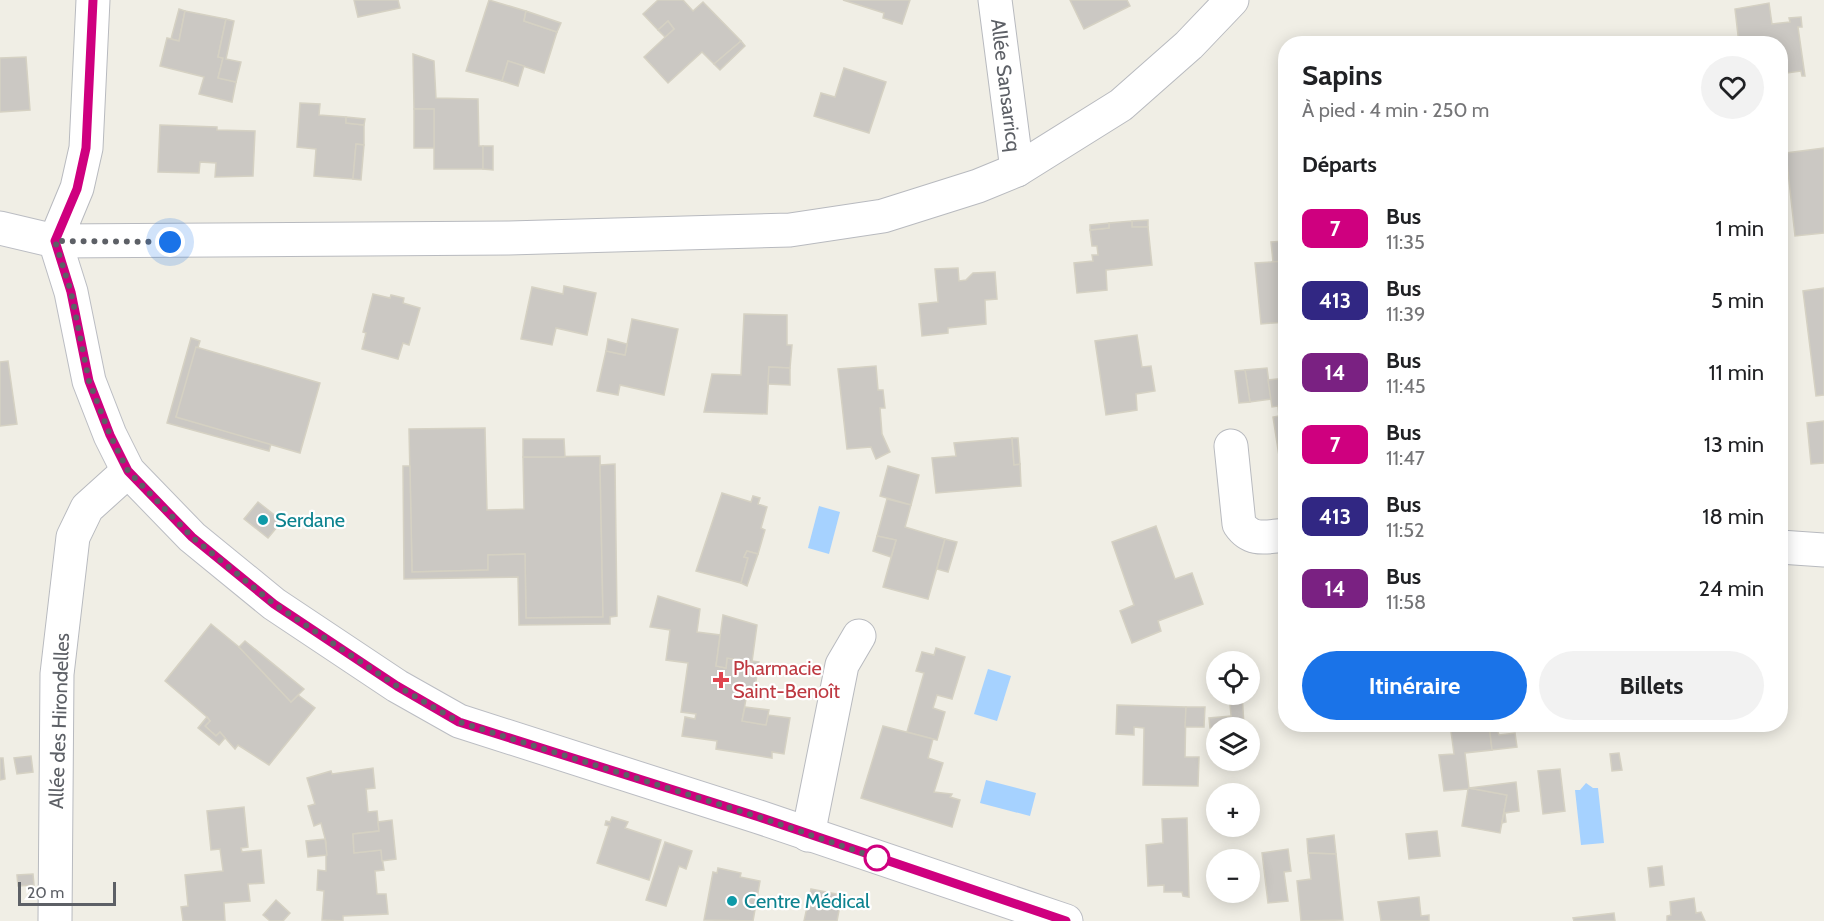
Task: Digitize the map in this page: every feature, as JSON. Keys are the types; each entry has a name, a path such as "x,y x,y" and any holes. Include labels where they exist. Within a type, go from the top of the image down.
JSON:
{"street":[{"path":"93,0 86,148 77,189 55,241 71,292 89,381 110,435 128,471 192,537 274,604 397,686 459,722 759,817 1066,921"},
{"name":"Allée Sansarricq","path":"995,0 1017,170"},
{"path":"0,228 55,241 509,238 790,230 883,216 978,186 1017,170 1121,105 1189,45 1232,0"},
{"path":"1231,446 1239,524 1245,533 1254,538 1278,536"},
{"name":"Allée des Hirondelles","path":"55,921 57,674 73,537 87,508 128,471"},
{"path":"1788,548 1824,550"},
{"path":"808,835 842,665 859,636"}],"water":[{"path":"819,506 840,512 829,554 808,548"},
{"path":"988,669 1011,676 997,721 974,714"},
{"path":"986,780 1036,793 1030,816 980,803"},
{"path":"1586,783 1593,788 1598,788 1604,843 1581,845 1575,790 1580,790"}],"building":[{"path":"354,0 398,0 400,8 358,17"},
{"path":"489,0 526,11 524,21 557,32 544,73 508,61 502,81 466,71"},
{"path":"658,0 683,0 693,11 703,2 741,41 714,64 702,52 668,83 644,57 674,29 668,21 658,30 643,14"},
{"path":"843,0 910,0 902,24 883,18 884,13"},
{"path":"1070,0 1127,0 1130,6 1084,29"},
{"path":"1769,3 1772,24 1790,22 1789,18 1801,17 1802,27 1798,27 1805,76 1802,76 1801,71 1788,73 1788,36 1738,36 1735,9"},
{"path":"179,9 185,11 179,41 171,39"},
{"path":"185,11 226,19 218,57 223,58 218,78 236,82 232,102 199,94 204,77 160,66 167,38 179,41"},
{"path":"526,11 561,23 557,32 524,21"},
{"path":"226,19 234,21 226,59 241,62 236,82 218,78 223,58 218,57"},
{"path":"668,21 674,29 665,37 658,30"},
{"path":"741,41 745,46 720,70 714,64"},
{"path":"413,54 434,61 436,98 478,99 479,146 483,146 483,169 434,169 434,109 414,109"},
{"path":"26,57 30,110 0,112 0,58"},
{"path":"508,61 524,66 518,86 502,81"},
{"path":"844,68 886,82 869,133 814,116 821,93 835,97"},
{"path":"300,103 320,104 319,115 346,117 346,123 364,125 364,145 356,144 353,179 314,176 316,149 297,147"},
{"path":"414,109 434,109 434,148 414,148"},
{"path":"346,117 365,119 364,125 346,123"},
{"path":"160,125 255,131 253,176 215,177 216,163 200,162 199,173 158,172"},
{"path":"356,144 364,145 361,180 353,179"},
{"path":"483,146 493,146 493,170 483,169"},
{"path":"1824,148 1824,233 1795,236 1788,153"},
{"path":"1148,220 1148,227 1132,227 1132,221"},
{"path":"1132,221 1132,227 1148,227 1152,265 1106,270 1107,290 1077,293 1074,263 1093,261 1092,255 1098,255 1097,246 1092,246 1090,230 1109,228 1109,223"},
{"path":"1109,223 1109,228 1090,230 1090,225"},
{"path":"1271,242 1278,242 1278,262 1273,262"},
{"path":"1278,262 1278,323 1261,324 1255,263"},
{"path":"958,268 959,281 966,280 973,273 995,272 997,299 985,300 986,324 948,328 948,333 922,336 919,304 938,302 935,269"},
{"path":"564,286 596,293 587,335 556,328 552,345 521,339 532,287 563,294"},
{"path":"1824,288 1824,395 1816,396 1803,291"},
{"path":"373,294 404,298 403,303 420,308 409,345 403,343 398,359 362,349 366,333 363,332"},
{"path":"744,314 787,315 787,345 792,345 790,368 769,367 767,414 704,412 712,374 741,375"},
{"path":"632,319 678,329 664,395 620,385 618,395 597,391 606,351 625,355"},
{"path":"1137,335 1142,367 1151,366 1155,391 1136,394 1137,410 1106,415 1095,341"},
{"path":"191,338 200,341 176,417 271,444 269,451 167,423"},
{"path":"608,339 627,344 625,355 606,351"},
{"path":"196,347 320,383 300,453 176,417"},
{"path":"8,361 17,424 0,426 0,362"},
{"path":"876,366 878,390 883,390 885,408 880,408 882,434 890,452 876,459 871,447 847,449 838,369"},
{"path":"769,367 790,368 790,385 768,384"},
{"path":"1267,368 1271,399 1250,402 1245,370"},
{"path":"1245,370 1250,402 1239,403 1235,371"},
{"path":"1278,379 1278,406 1272,407 1268,380"},
{"path":"1278,416 1278,450 1273,417"},
{"path":"1824,421 1824,463 1811,464 1807,423"},
{"path":"485,428 487,510 524,509 523,457 600,456 603,617 526,618 525,554 488,555 488,570 412,572 409,429"},
{"path":"1012,438 1014,465 1020,464 1021,486 936,493 932,458 956,456 954,443"},
{"path":"1012,438 1018,438 1020,464 1014,465"},
{"path":"523,439 564,439 565,457 523,457"},
{"path":"615,464 617,616 610,617 610,624 519,625 518,577 404,579 403,466 410,466 412,572 488,570 488,555 525,554 526,618 603,617 600,465"},
{"path":"888,466 919,475 911,505 880,496"},
{"path":"722,493 751,502 753,496 760,498 758,504 767,507 761,528 765,530 758,554 747,551 744,557 748,558 741,583 696,571"},
{"path":"887,499 911,505 905,527 945,539 928,599 883,587 896,540 877,536"},
{"name":"Serdane","path":"258,502 282,521 268,538 244,519"},
{"path":"1156,526 1175,579 1192,573 1203,604 1158,621 1161,631 1132,643 1120,611 1134,605 1112,542"},
{"path":"877,536 896,540 891,557 873,551"},
{"path":"945,539 957,542 948,572 937,569"},
{"path":"747,551 758,554 747,586 741,583 748,558 744,557"},
{"name":"Pharmacie Saint-Benoît","path":"658,596 700,609 697,632 720,635 716,666 726,668 727,658 759,662 754,694 747,693 742,721 766,725 768,715 790,718 784,754 772,752 772,758 716,749 717,741 682,736 685,717 695,719 696,714 681,712 688,663 666,660 670,630 650,627"},
{"path":"723,615 757,625 752,662 727,658 726,668 716,666"},
{"path":"211,624 239,647 291,702 298,695 315,708 269,765 238,745 235,749 220,732 216,736 205,726 210,721 207,717 165,681"},
{"path":"245,641 304,689 291,702 239,647"},
{"path":"936,648 965,657 952,699 937,695 933,708 945,712 937,740 907,732 924,673 916,671 922,652 934,655"},
{"path":"1117,705 1186,707 1185,757 1199,757 1198,786 1143,785 1144,728 1134,727 1134,735 1116,734"},
{"path":"1230,705 1243,705 1243,717 1231,717"},
{"path":"745,707 769,710 766,725 742,721"},
{"path":"1186,707 1205,707 1204,727 1185,727"},
{"path":"207,717 210,721 205,726 216,736 220,732 225,738 219,745 198,728"},
{"path":"883,726 933,739 928,758 943,763 934,792 952,794 950,797 960,800 952,827 861,798"},
{"path":"1451,732 1490,732 1492,750 1465,753 1469,788 1507,795 1500,833 1462,826 1468,789 1444,791 1439,755 1454,754"},
{"path":"1490,732 1498,732 1499,735 1515,733 1517,747 1492,750"},
{"path":"1619,753 1622,770 1612,771 1610,754"},
{"path":"31,756 33,772 17,774 14,758"},
{"path":"0,758 3,758 5,779 0,780"},
{"path":"373,768 375,788 366,789 368,812 377,811 379,831 353,834 354,853 381,850 384,870 375,871 377,894 386,894 388,914 343,916 343,921 322,920 324,891 317,890 318,870 326,871 326,842 321,823 314,826 308,806 315,804 307,778 331,771 332,774"},
{"path":"1560,769 1565,811 1543,814 1538,771"},
{"path":"1516,782 1519,811 1505,813 1506,822 1502,823 1507,795 1469,788"},
{"path":"244,807 248,847 241,848 242,852 261,850 264,883 248,884 250,901 224,903 225,921 183,921 181,907 188,906 185,875 223,871 220,849 211,850 207,811"},
{"path":"612,817 628,822 625,828 661,840 649,880 597,863 609,826 605,825 606,821 610,822"},
{"path":"1187,818 1189,897 1183,896 1182,892 1164,892 1164,885 1148,886 1146,845 1163,843 1162,819"},
{"path":"392,820 396,859 382,861 381,850 354,853 353,834 379,831 378,822"},
{"path":"1437,831 1440,856 1409,859 1406,834"},
{"path":"1334,835 1336,854 1308,853 1307,839"},
{"path":"325,839 327,855 308,857 306,841"},
{"path":"665,842 692,851 686,869 679,866 666,906 646,900"},
{"path":"1288,849 1291,871 1284,872 1288,901 1268,903 1262,853"},
{"path":"1308,853 1336,854 1343,920 1301,921 1297,881 1311,879"},
{"path":"1662,866 1664,885 1650,887 1648,868"},
{"name":"Centre Médical","path":"718,868 741,873 740,877 760,881 753,921 704,920 713,872 717,873"},
{"path":"33,874 34,885 18,886 17,875"},
{"path":"811,889 842,895 837,921 804,921"},
{"path":"1419,897 1421,916 1429,915 1429,921 1381,921 1378,902"},
{"path":"1694,898 1696,913 1701,912 1705,921 1667,921 1667,916 1671,915 1670,902"},
{"path":"276,900 290,913 283,921 270,921 263,915"},
{"path":"1614,913 1615,921 1574,921 1573,918"}],"bus line":[{"name":"7","path":"93,0 86,148 77,189 55,241 71,292 89,381 110,435 128,471 192,537 274,604 397,686 459,722 759,817 1066,921"}],"place":[{"name":"Serdane","path":"263,520"},
{"name":"Pharmacie Saint-Benoît","path":"721,680"},
{"name":"Centre Médical","path":"732,901"}],"route":[{"path":"170,242 55,241 71,292 89,381 110,435 128,471 192,537 274,604 397,686 459,722 759,817 877,858"}]}
